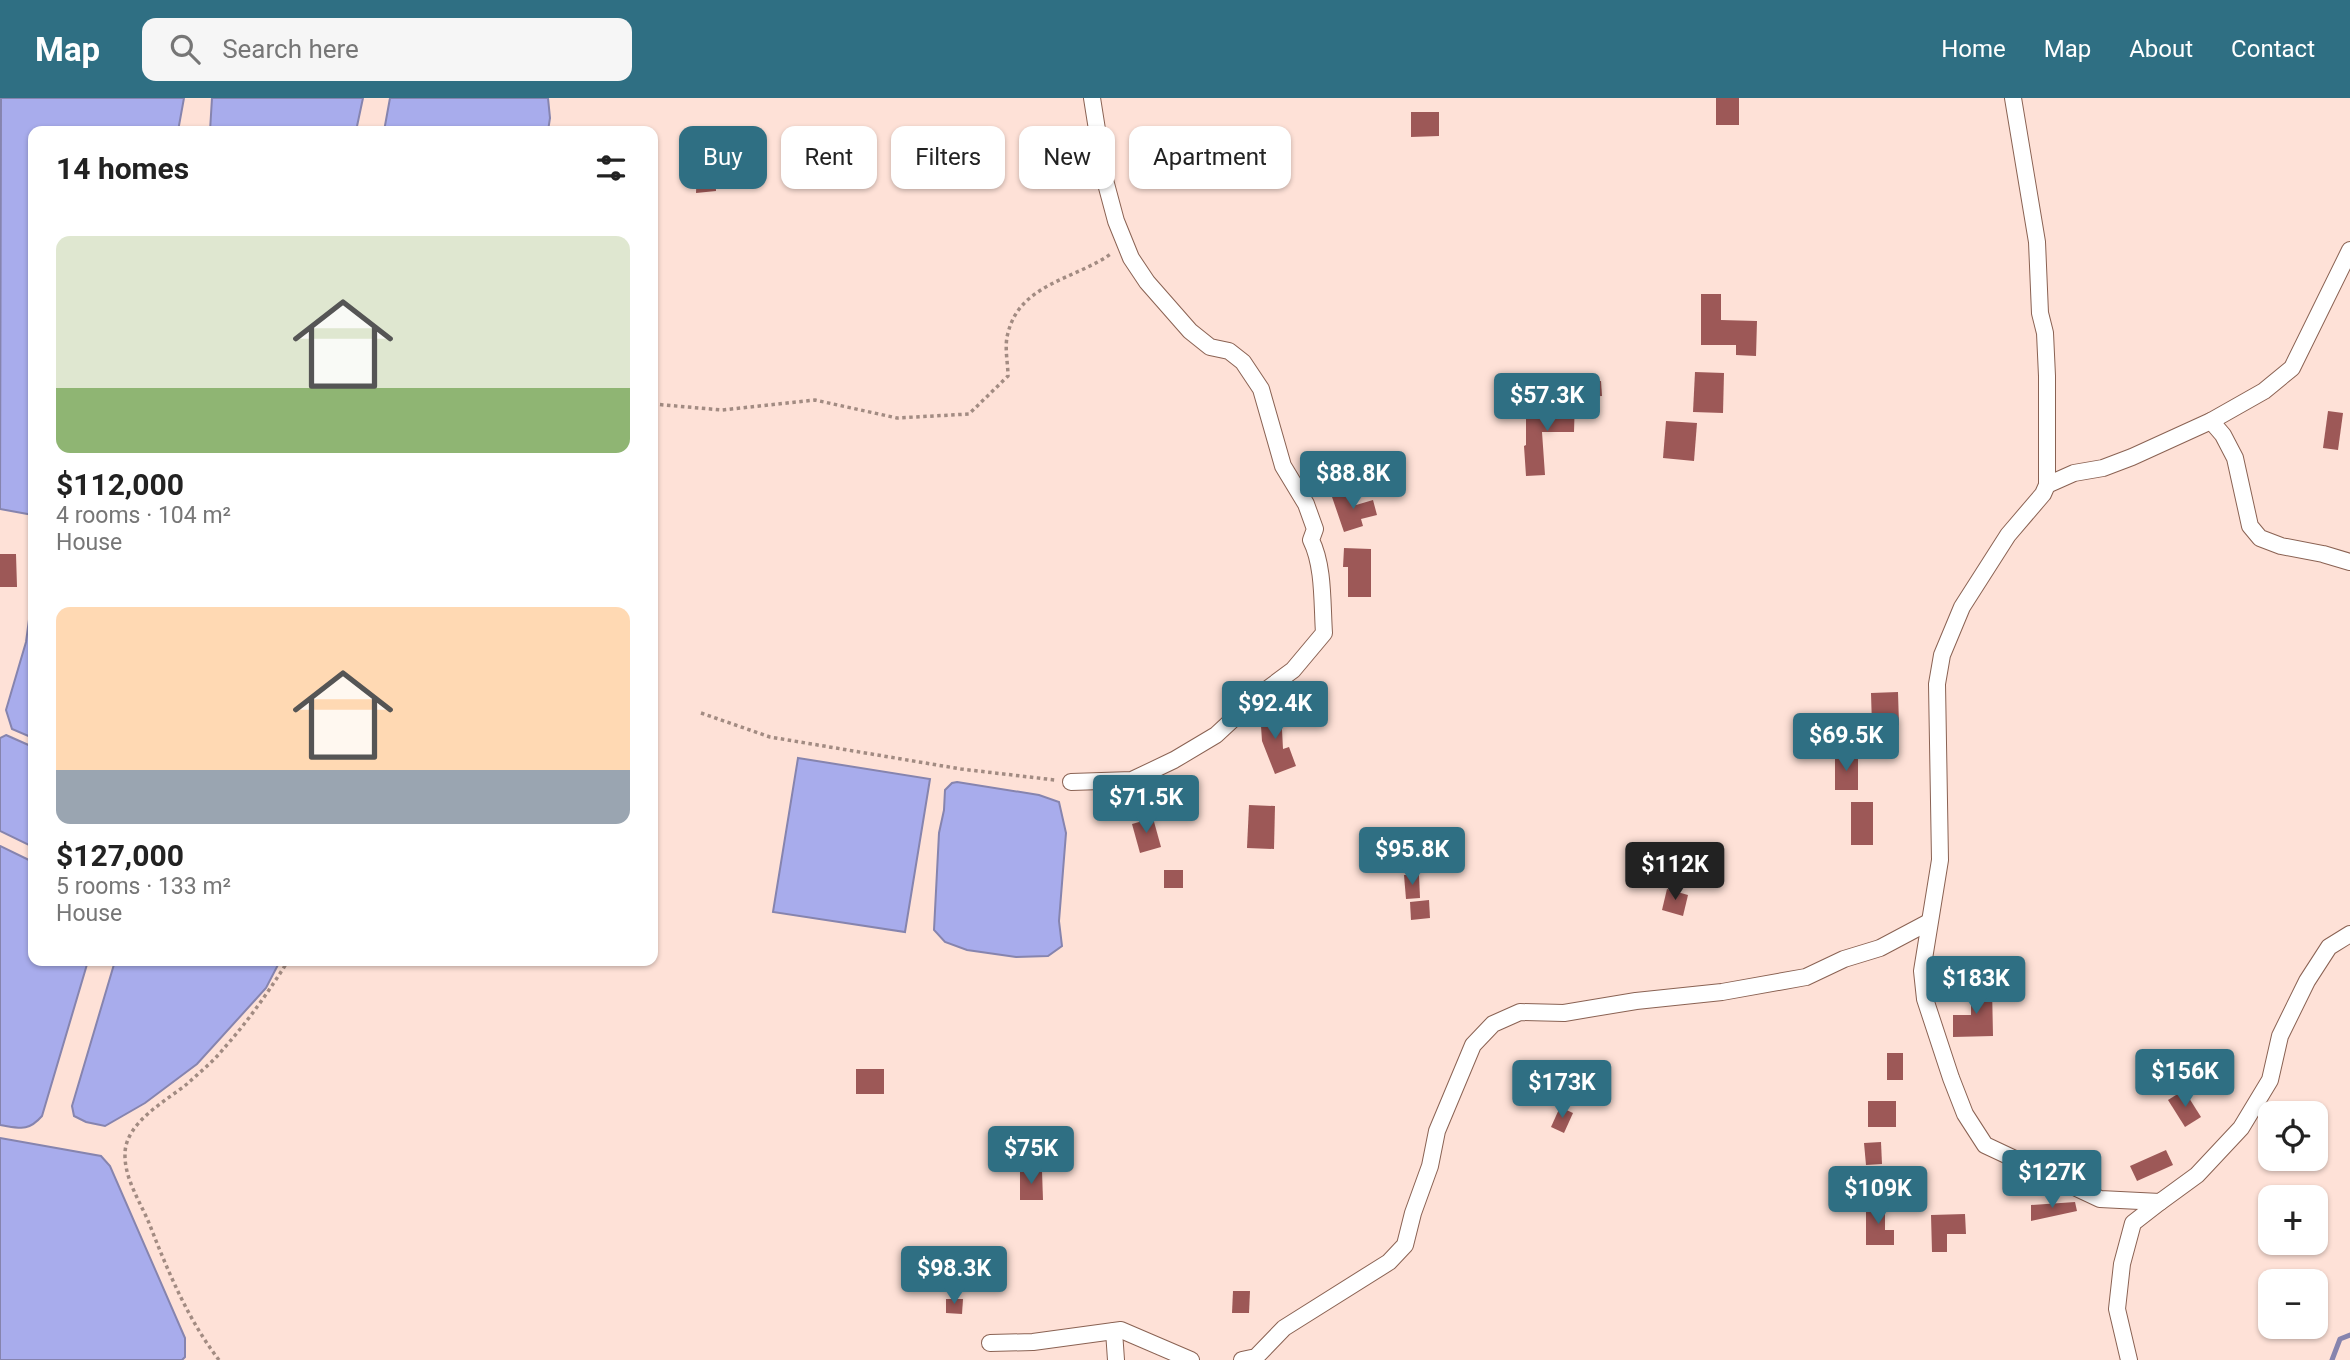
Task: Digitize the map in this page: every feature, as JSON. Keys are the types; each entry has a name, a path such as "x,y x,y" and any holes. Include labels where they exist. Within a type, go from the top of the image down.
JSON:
{"street":[{"path":"1071,782 1132,780 1174,761 1216,735 1258,696 1293,670 1324,633 1318,565 1311,540 1315,529 1306,505 1283,466 1261,390 1243,362 1229,351 1210,347 1190,331 1147,282 1125,244 1115,221 1105,180 1092,98"},
{"path":"2013,98 2037,242 2040,313 2045,333 2047,485 2043,494 2008,536 1962,607 1942,655 1937,684 1940,859 1922,971 1925,999 1965,1114 1985,1145 2100,1199 2160,1202"},
{"path":"2047,485 2123,460 2211,421 2264,391 2292,368 2350,250"},
{"path":"2211,421 2223,435 2235,458 2250,526 2260,538 2281,547 2350,562"},
{"path":"1242,1360 1256,1357 1284,1328 1390,1262 1405,1245 1430,1166 1437,1131 1473,1045 1493,1024 1521,1012 1564,1013 1636,1000 1722,992 1806,977 1844,959 1880,947 1929,922"},
{"path":"2129,1360 2117,1309 2122,1264 2133,1223 2197,1175 2241,1128 2270,1080 2280,1035 2307,981 2329,947 2350,934"},
{"path":"990,1343 1048,1340 1121,1329 1191,1360"},
{"path":"1114,1331 1116,1360"}],"path":[{"path":"658,404 722,410 815,400 897,418 969,414 1008,376 1007,334 1017,311 1035,292 1098,263 1125,244"},
{"path":"701,713 770,737 961,769 1071,782"},
{"path":"219,1360 201,1336 161,1252 129,1179 125,1151 131,1134 151,1109 184,1086 226,1046 268,994 285,966"}],"water":[{"path":"1,98 184,98 179,126 28,126 28,514 0,509"},
{"path":"212,98 363,98 357,126 210,126"},
{"path":"390,98 548,98 549,126 385,126"},
{"path":"28,627 28,736 12,729 6,710"},
{"path":"6,735 28,745 28,845 0,831 0,738"},
{"path":"798,758 930,779 905,932 773,912"},
{"path":"957,782 1039,795 1059,802 1066,833 1059,921 1062,946 1048,956 1016,957 967,950 945,942 934,930 939,833 945,790"},
{"path":"0,846 28,860 28,966 87,966 42,1116 28,1127 0,1125"},
{"path":"114,966 277,966 266,988 197,1064 145,1103 105,1126 74,1116 72,1106"},
{"path":"0,1138 101,1156 110,1166 185,1338 185,1357 182,1360 0,1360"}],"building":[{"path":"1716,98 1739,98 1739,125 1716,125"},
{"path":"1411,112 1439,112 1439,136 1411,137"},
{"path":"696,189 716,189 716,191 696,193"},
{"path":"1701,294 1721,294 1721,320 1757,321 1756,356 1736,355 1736,345 1701,345"},
{"path":"1695,372 1724,373 1723,413 1693,412"},
{"path":"1601,381 1602,396 1581,397 1581,382"},
{"path":"1552,398 1575,398 1574,432 1542,432 1545,475 1526,476 1526,417 1551,417"},
{"path":"2328,411 2343,413 2338,450 2323,448"},
{"path":"1666,421 1697,423 1694,461 1663,458"},
{"path":"1351,491 1356,505 1373,500 1377,515 1361,519 1363,526 1344,532 1332,497"},
{"path":"1344,548 1371,549 1371,597 1348,597 1348,567 1343,567"},
{"path":"0,554 16,554 17,587 0,587"},
{"path":"1898,692 1899,725 1872,726 1871,693"},
{"path":"1281,710 1283,749 1289,747 1296,766 1275,774 1262,741 1260,711"},
{"path":"1835,757 1858,757 1858,790 1835,790"},
{"path":"1851,802 1873,802 1873,845 1851,845"},
{"path":"1249,805 1275,806 1274,849 1247,848"},
{"path":"1153,818 1161,847 1140,853 1132,824"},
{"path":"1399,858 1416,858 1416,872 1399,873"},
{"path":"1164,870 1183,870 1183,888 1164,888"},
{"path":"1404,875 1419,875 1420,898 1406,899"},
{"path":"1667,889 1688,895 1683,916 1662,910"},
{"path":"1429,900 1430,918 1411,920 1410,902"},
{"path":"1971,987 1992,987 1993,1036 1953,1037 1953,1015 1971,1015"},
{"path":"1887,1053 1903,1053 1903,1080 1887,1080"},
{"path":"856,1069 884,1069 884,1094 856,1094"},
{"path":"2184,1090 2201,1117 2185,1127 2168,1100"},
{"path":"1868,1101 1896,1101 1896,1127 1868,1127"},
{"path":"1560,1107 1573,1113 1564,1133 1551,1127"},
{"path":"1881,1142 1882,1164 1866,1165 1864,1143"},
{"path":"2166,1150 2173,1165 2137,1181 2130,1166"},
{"path":"1020,1171 1042,1171 1043,1200 1020,1200"},
{"path":"2075,1202 2077,1211 2031,1221 2031,1205"},
{"path":"1866,1204 1885,1204 1885,1230 1894,1230 1894,1245 1866,1245"},
{"path":"1965,1214 1966,1234 1947,1234 1947,1252 1932,1252 1931,1215"},
{"path":"1233,1291 1250,1291 1249,1313 1232,1313"},
{"path":"946,1299 963,1299 962,1314 946,1313"}],"waterway":[{"path":"2332,1360 2340,1339 2350,1335"}]}
